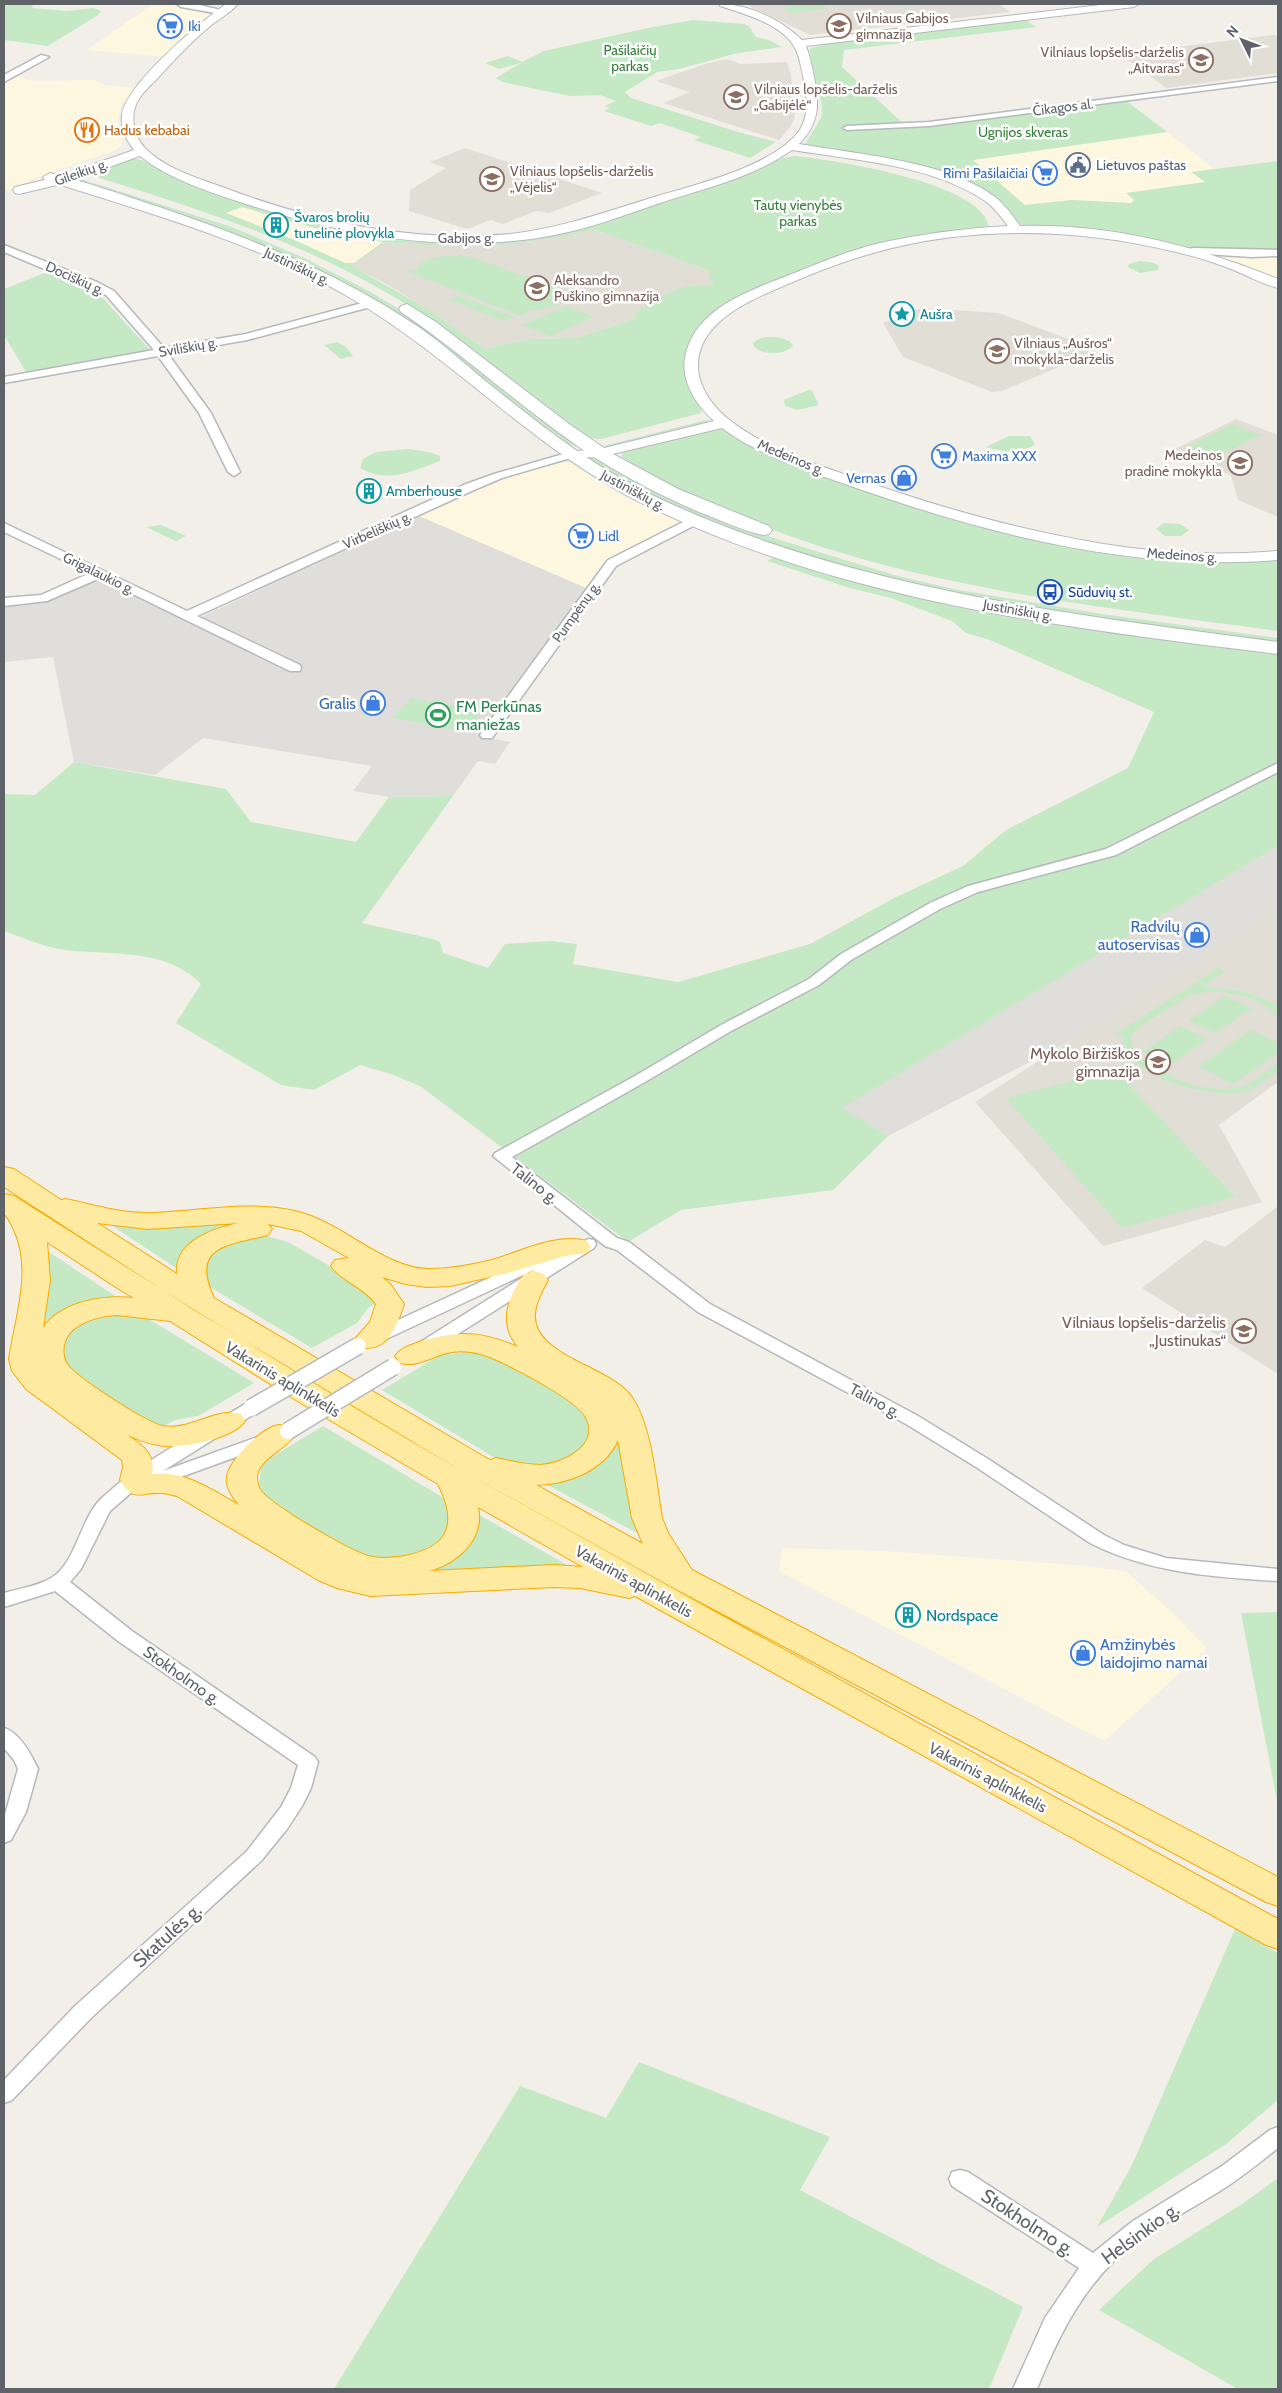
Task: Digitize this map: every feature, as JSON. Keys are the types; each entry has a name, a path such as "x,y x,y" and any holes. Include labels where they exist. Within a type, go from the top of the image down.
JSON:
{"highway":[{"name":"Vakarinis aplinkkelis","path":"4,1175 21,1205 191,1310 346,1417 460,1470 670,1586 765,1656 1278,1935"},
{"path":"534,1280 520,1304 518,1313 521,1329 526,1340 539,1351 600,1385 623,1406 629,1418 647,1518 670,1586 554,1576 370,1585 348,1580 329,1572 186,1488 161,1483 132,1486 138,1467 136,1456 36,1382 27,1371 24,1359 36,1273 36,1255 21,1205 123,1220 147,1221 260,1215 285,1217 305,1222 387,1269 405,1276 432,1280 466,1274 564,1247 582,1246"},
{"path":"241,1415 187,1435 165,1436 153,1434 126,1421 58,1373 50,1363 47,1351 53,1334 62,1324 77,1314 96,1308 117,1306 191,1310 191,1267 194,1256 204,1246 218,1238 248,1229 279,1231 296,1238 366,1278 384,1292 390,1304 388,1318 363,1343"},
{"path":"284,1433 259,1451 242,1471 241,1478 244,1491 250,1500 260,1508 345,1558 364,1566 385,1569 410,1567 432,1559 451,1546 461,1533 464,1518 461,1502 460,1470 547,1475 573,1468 593,1456 604,1439 606,1424 600,1410 586,1398 486,1345 466,1342 445,1344 402,1362"},
{"name":"Vakarinis aplinkkelis","path":"670,1586 788,1632 1278,1893"}],"main road":[{"name":"Justiniškių g.","path":"65,175 237,239 330,281 413,331 570,455 609,479 693,521 790,556 890,586 1080,621 1278,648"},
{"name":"Justiniškių g.","path":"65,175 243,229 328,265 365,284 437,328 594,449 634,473 678,495 750,526 812,548 877,566 1005,595 1278,634"}],"street":[{"path":"181,4 221,12"},
{"path":"139,148 125,123 127,108 133,98 221,12 233,4"},
{"path":"724,4 758,16 780,29 798,44 1134,4"},
{"name":"Gabijos g.","path":"139,148 182,176 207,186 332,224 381,234 454,239 530,235 590,223 760,164 785,149 804,132 813,108 804,56 798,44"},
{"path":"4,78 44,57"},
{"name":"Čikagos al.","path":"847,128 929,124 1278,79"},
{"name":"Gileikių g.","path":"4,196 139,148"},
{"path":"785,149 907,168 951,180 988,198 1006,214 1017,230"},
{"path":"785,149 896,172 943,185 965,195 982,207 1002,230"},
{"name":"Medeinos g.","path":"1278,284 1229,263 1194,251 1142,240 1093,234 1017,230 937,236 877,248 760,291 728,308 703,332 697,340 691,363 693,379 699,392 720,419 741,434 774,451 853,482 950,513 1030,534 1090,546 1169,556 1233,558 1278,556"},
{"name":"Dociškių g.","path":"4,248 82,279 110,293 161,352 211,422 234,472"},
{"path":"1194,251 1251,254 1278,252"},
{"name":"Sviliškių g.","path":"4,380 246,337 370,304"},
{"path":"570,455 720,419"},
{"name":"Virbeliškių g.","path":"188,616 498,476 570,455"},
{"name":"Pumpėnų g.","path":"487,735 612,563 693,521"},
{"name":"Grigalaukio g.","path":"7,529 295,668"},
{"path":"4,602 43,598 99,574"},
{"name":"Talino g.","path":"1278,767 1111,852 973,888 935,906 846,957 814,982 726,1028 640,1079 501,1156 611,1242 622,1246 704,1308 912,1420 982,1462 1097,1539 1117,1549 1166,1564 1278,1575"},
{"path":"4,1600 58,1584 72,1569 102,1508 132,1486 241,1415 363,1343 544,1259 582,1246 611,1242"},
{"path":"132,1486 284,1433 534,1280 582,1246"},
{"name":"Stokholmo g.","path":"58,1584 125,1636 308,1762"},
{"path":"4,1735 22,1756 28,1769 21,1798 4,1835"},
{"name":"Skatulės g.","path":"4,2094 83,2012 254,1856 275,1832 292,1804 306,1779 308,1762"},
{"name":"Helsinkio g.","path":"1024,2389 1057,2317 1094,2266 1138,2230 1230,2172 1278,2136"},
{"name":"Stokholmo g.","path":"960,2179 1094,2266"}],"shaded area":[{"path":"153,4 170,4 211,15 168,57 87,50"},
{"name":"Vilniaus Gabijos gimnazija","path":"745,4 999,4 1010,12 810,35"},
{"name":"Vilniaus lopšelis-darželis „Aitvaras“","path":"1278,36 1278,73 1166,88 1131,62 1122,58 1132,57 1128,53"},
{"name":"Vilniaus lopšelis-darželis „Gabijėlė“","path":"727,59 741,64 787,62 791,74 795,116 791,126 779,140 663,103 690,92 656,81 705,64"},
{"path":"14,76 34,81 93,80 105,85 135,88 122,105 118,118 123,144 115,150 34,179 4,192 4,81"},
{"path":"1167,132 1214,169 1192,172 1206,182 1127,193 1134,200 1131,203 1072,200 1025,205 972,160"},
{"name":"Vilniaus lopšelis-darželis „Vėjelis“","path":"465,148 602,193 549,213 536,211 503,224 491,220 467,229 409,211 410,190 446,168 430,162"},
{"path":"242,207 335,234 384,242 354,263 345,263 292,239 225,213"},
{"name":"Aleksandro Puškino gimnazija","path":"595,230 711,271 714,283 707,286 693,285 675,290 636,319 576,338 530,339 485,349 423,306 388,285 350,266 386,242 441,246 501,245 556,238"},
{"path":"1278,256 1278,281 1219,257"},
{"name":"Vilniaus „Aušros“ mokykla-darželis","path":"922,308 999,313 1095,349 1092,353 1002,391 992,392 903,357 883,323"},
{"name":"Medeinos pradinė mokykla","path":"1236,419 1278,435 1278,517 1238,500 1231,475 1171,451"},
{"path":"568,462 625,497 681,521 610,558 602,564 586,588 419,516 512,475"},
{"path":"419,516 586,588 479,736 510,742 495,764 478,761 453,796 389,797 353,791 372,766 203,738 155,775 74,762 53,657 4,662 4,605 40,601 94,580 103,581 184,620 201,617"},
{"path":"1278,846 1278,907 1068,1042 888,1136 841,1108"},
{"name":"Mykolo Biržiškos gimnazija","path":"1278,907 1278,1082 1219,1125 1262,1202 1103,1246 975,1102"},
{"name":"Vilniaus lopšelis-darželis „Justinukas“","path":"1278,1206 1278,1374 1142,1288 1205,1240 1225,1247"},
{"path":"782,1548 883,1551 1089,1566 1127,1572 1176,1616 1207,1649 1104,1741 779,1571"}],"green space":[{"path":"4,4 33,4 32,8 67,11 94,8 101,11 98,15 48,46 4,40"},
{"path":"782,4 823,4 828,8 793,13"},
{"name":"Pašilaičių parkas","path":"693,20 744,24 749,26 756,37 769,40 782,47 738,53 679,69 657,72 625,92 631,98 776,142 750,158 694,140 701,137 660,123 651,126 604,111 610,108 604,106 616,101 600,95 570,96 502,82 496,78 521,63 499,69 485,63 508,56 522,62 544,51"},
{"name":"Ugnijos skveras","path":"1026,20 1036,27 844,50 842,67 907,127 1124,99 1167,132 973,160 1025,205 1072,200 1131,203 1134,200 1126,193 1205,182 1191,172 1278,161 1278,251 1198,249 1151,240 1028,227 1016,222 958,180 805,144 821,118 822,106 809,50 811,48 831,43"},
{"name":"Tautų vienybės parkas","path":"795,156 840,162 903,176 934,186 960,197 980,211 989,226 877,245 709,317 693,356 687,377 689,387 700,405 701,413 601,439 587,438 580,434 490,362 443,328 359,277 250,229 176,202 100,178 94,173 131,158 142,160 171,175 289,216 380,237 442,242 552,235 574,231 727,181 783,158","holes":["242,207 335,234 383,242 354,263 345,263 292,239 226,213","595,230 711,271 709,276 714,283 687,286 673,291 637,312 634,315 636,319 576,338 530,339 485,349 423,306 351,266 386,242 441,246 501,245 556,238"]},
{"path":"77,178 232,227 304,258 367,290 404,312 577,446 570,445 528,414 319,273 72,181"},
{"path":"460,255 475,258 556,288 561,291 563,298 557,305 525,311 528,313 521,316 406,271 412,269 417,271 421,263 436,257"},
{"path":"1140,261 1154,263 1159,266 1158,270 1140,273 1128,267 1129,264"},
{"path":"47,272 100,295 150,350 26,372 4,335 4,289"},
{"path":"459,296 515,317 504,321 449,300"},
{"path":"566,306 594,317 550,336 522,325"},
{"path":"765,337 787,340 793,346 778,353 766,353 756,348 753,344"},
{"path":"337,342 346,347 353,356 341,359 324,345"},
{"path":"811,389 819,405 798,410 785,406 784,400"},
{"path":"706,420 710,421 608,447 604,446"},
{"path":"1233,424 1261,435 1216,457 1188,446"},
{"path":"721,427 805,468 1085,548 1253,560 1278,559 1278,631 1135,612 991,589 920,574 850,556 782,533 715,506 654,477 621,456 624,451"},
{"path":"1009,436 1030,436 1035,445 1023,450 1011,451 986,447"},
{"path":"408,449 440,456 440,461 410,472 390,475 370,473 360,468 363,459 376,452"},
{"path":"595,457 741,528 894,575 953,589 1102,614 1278,638 1278,644 1143,626 925,590 773,547 640,491 588,459"},
{"path":"1164,523 1180,524 1189,530 1181,536 1165,536 1156,529"},
{"path":"161,525 186,536 176,541 146,527"},
{"path":"776,556 1105,629 1278,653 1278,846 842,1108 888,1136 833,1190 681,1210 628,1242 420,1086 391,1074 360,1065 314,1090 281,1085 176,1023 201,984 186,972 170,963 134,955 52,948 4,931 4,794 35,795 74,762 226,789 251,822 356,842 389,797 453,796 362,923 433,939 440,942 443,953 488,968 505,944 551,941 577,944 573,964 678,982 810,944 894,898 963,866 1006,830 1128,768 1154,712 990,640 966,633 952,621 891,598 850,588 767,561"},
{"name":"FM Perkūnas maniežas","path":"411,698 482,711 466,732 393,718"},
{"path":"1219,968 1226,971 1202,987 1222,988 1260,997 1278,1007 1278,1016 1269,1008 1248,997 1224,992 1200,993 1188,996 1137,1028 1131,1037 1132,1047 1149,1064 1161,1071 1193,1085 1208,1088 1235,1088 1247,1084 1278,1063 1278,1071 1247,1091 1210,1092 1171,1082 1153,1074 1138,1064 1127,1052 1123,1038 1115,1034"},
{"path":"1225,996 1252,1008 1215,1033 1189,1021"},
{"path":"1180,1026 1207,1039 1170,1065 1143,1052"},
{"path":"1251,1030 1278,1043 1278,1053 1234,1084 1198,1067"},
{"path":"1115,1070 1235,1197 1122,1228 1006,1098"},
{"path":"252,1223 179,1270 111,1225 144,1228"},
{"path":"262,1235 288,1242 368,1288 379,1302 368,1308 357,1323 312,1348 208,1286 203,1278 207,1256 221,1245"},
{"path":"46,1250 118,1298 41,1334"},
{"path":"111,1313 147,1318 254,1383 198,1416 175,1420 162,1427 150,1424 67,1370 60,1361 64,1335 75,1325"},
{"path":"472,1351 484,1352 572,1398 593,1416 589,1447 548,1468 500,1461 382,1390 440,1355"},
{"path":"323,1426 442,1497 451,1515 446,1530 438,1542 427,1551 414,1557 400,1560 370,1558 352,1552 263,1499 253,1487 259,1484 261,1468 265,1461"},
{"path":"618,1433 639,1534 542,1482 578,1473 599,1463 608,1455"},
{"path":"476,1513 572,1568 411,1575"},
{"path":"1278,1612 1278,1806 1241,1613"},
{"path":"1235,1929 1278,1953 1278,2100 1226,2144 1097,2227 1132,2165"},
{"path":"639,2062 830,2137 800,2190 1023,2307 989,2389 334,2389 520,2086 606,2118"},
{"path":"1278,2178 1278,2389 1238,2389 1099,2310 1154,2259 1242,2204"}],"place":[{"name":"Iki","path":"170,26"},
{"name":"Vilniaus Gabijos gimnazija","path":"839,26"},
{"name":"Vilniaus lopšelis-darželis „Aitvaras“","path":"1201,60"},
{"name":"Vilniaus lopšelis-darželis „Gabijėlė“","path":"736,97"},
{"name":"Hadus kebabai","path":"87,130"},
{"name":"Lietuvos paštas","path":"1078,165"},
{"name":"Rimi Pašilaičiai","path":"1045,173"},
{"name":"Vilniaus lopšelis-darželis „Vėjelis“","path":"492,179"},
{"name":"Švaros brolių tunelinė plovykla","path":"276,225"},
{"name":"Aleksandro Puškino gimnazija","path":"537,288"},
{"name":"Aušra","path":"902,314"},
{"name":"Vilniaus „Aušros“ mokykla-darželis","path":"997,351"},
{"name":"Maxima XXX","path":"944,456"},
{"name":"Medeinos pradinė mokykla","path":"1240,463"},
{"name":"Vernas","path":"904,478"},
{"name":"Amberhouse","path":"369,491"},
{"name":"Lidl","path":"581,536"},
{"name":"Sūduvių st.","path":"1050,592"},
{"name":"Gralis","path":"373,703"},
{"name":"FM Perkūnas maniežas","path":"438,715"},
{"name":"Radvilų autoservisas","path":"1197,935"},
{"name":"Mykolo Biržiškos gimnazija","path":"1158,1062"},
{"name":"Vilniaus lopšelis-darželis „Justinukas“","path":"1244,1331"},
{"name":"Nordspace","path":"908,1615"},
{"name":"Amžinybės laidojimo namai","path":"1083,1653"}]}
